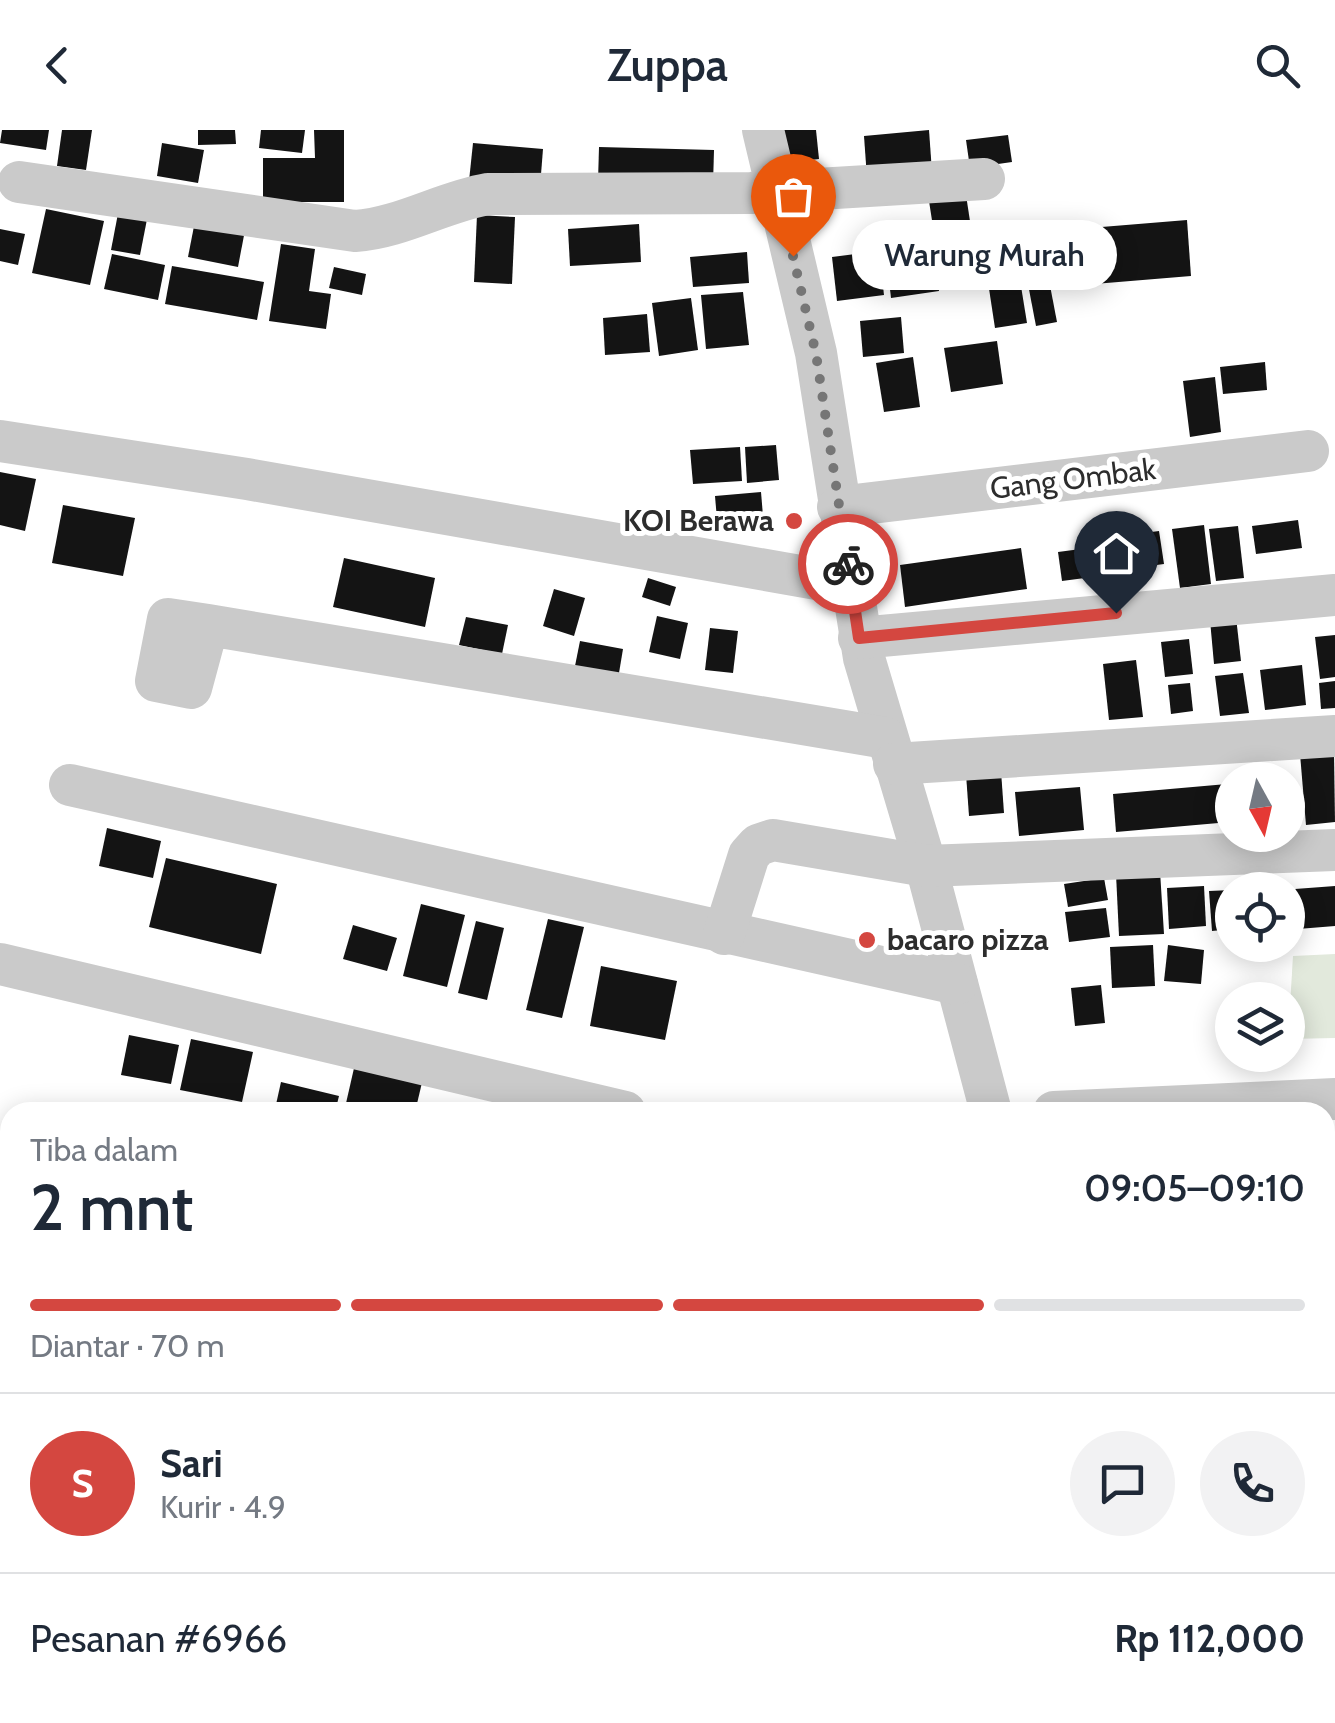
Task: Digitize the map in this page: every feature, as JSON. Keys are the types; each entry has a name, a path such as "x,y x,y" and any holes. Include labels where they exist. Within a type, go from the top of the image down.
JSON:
{"street":[{"path":"764,130 816,354 859,638 926,866 988,1102"},
{"path":"19,182 356,230 378,229 452,200 488,194 778,192 984,179"},
{"path":"0,441 228,475 851,585"},
{"name":"Gang Ombak","path":"838,507 1308,451"},
{"path":"859,638 1335,595"},
{"path":"208,626 890,751 1335,736"},
{"path":"70,785 957,984"},
{"path":"724,934 749,855 758,845 773,840 926,866 1335,850"},
{"path":"0,964 583,1102"},
{"path":"1270,1102 1335,1099"}],"shaded area":[{"path":"1335,954 1335,1038 1305,1039 1305,982 1291,982 1293,962 1305,962 1305,955"}],"building":[{"path":"2,130 49,130 46,150 0,143"},
{"path":"62,130 92,130 86,170 57,166"},
{"path":"198,130 235,130 236,144 198,145"},
{"path":"261,130 305,130 302,153 259,148"},
{"path":"314,130 344,130 344,202 263,202 263,158 315,158"},
{"path":"780,130 816,130 819,159 783,163"},
{"path":"929,130 932,172 867,178 864,136"},
{"path":"1008,135 1012,162 970,168 966,140"},
{"path":"162,143 204,150 198,183 157,176"},
{"path":"473,143 543,149 540,187 469,181"},
{"path":"599,147 714,150 713,185 598,182"},
{"path":"966,195 979,280 942,285 929,201"},
{"path":"120,203 149,209 140,255 111,250"},
{"path":"46,209 104,221 90,285 32,273"},
{"path":"477,215 515,217 512,284 474,282"},
{"path":"1187,220 1191,276 1070,286 1065,230"},
{"path":"195,221 245,230 238,267 188,257"},
{"path":"639,224 641,262 570,266 568,229"},
{"path":"1039,228 1057,322 1036,326 1018,232"},
{"path":"0,229 25,234 18,265 0,261"},
{"path":"1012,231 1027,323 995,328 981,236"},
{"path":"281,244 315,249 309,291 331,294 326,329 269,321"},
{"path":"933,248 939,291 891,298 886,254"},
{"path":"879,251 884,295 837,301 832,257"},
{"path":"747,252 749,283 693,287 690,257"},
{"path":"112,254 165,265 158,300 104,289"},
{"path":"172,266 264,282 257,320 165,304"},
{"path":"334,267 366,274 362,295 329,288"},
{"path":"743,292 749,345 706,349 701,295"},
{"path":"691,298 698,350 659,356 652,303"},
{"path":"647,314 650,352 605,355 603,318"},
{"path":"901,317 904,353 863,357 860,321"},
{"path":"997,341 1003,384 951,392 944,348"},
{"path":"913,357 920,407 884,412 876,363"},
{"path":"1265,362 1267,390 1223,394 1220,367"},
{"path":"1215,377 1221,432 1190,437 1183,381"},
{"path":"776,445 779,480 747,483 745,447"},
{"path":"740,447 742,481 693,484 690,450"},
{"path":"0,472 36,479 25,531 0,525"},
{"path":"761,492 764,528 718,531 715,496"},
{"path":"63,505 135,518 123,576 52,563"},
{"path":"1298,520 1302,548 1256,554 1252,526"},
{"path":"1204,525 1211,584 1180,588 1172,529"},
{"path":"1238,526 1244,578 1216,581 1209,529"},
{"path":"1159,531 1164,564 1119,570 1114,537"},
{"path":"1096,547 1100,576 1062,581 1058,552"},
{"path":"1021,548 1027,589 905,607 900,565"},
{"path":"344,558 435,578 425,627 333,607"},
{"path":"648,578 676,587 670,606 642,597"},
{"path":"554,589 585,598 574,636 543,626"},
{"path":"657,616 688,623 680,659 649,652"},
{"path":"466,617 508,625 502,654 459,645"},
{"path":"1236,617 1241,661 1214,664 1210,620"},
{"path":"710,628 738,631 733,673 705,670"},
{"path":"1335,635 1335,677 1320,679 1315,637"},
{"path":"1189,639 1193,674 1165,677 1161,642"},
{"path":"580,641 623,649 618,679 574,671"},
{"path":"1136,660 1143,717 1109,720 1103,664"},
{"path":"1302,665 1306,705 1265,710 1260,670"},
{"path":"1243,673 1249,713 1220,716 1215,676"},
{"path":"1335,681 1335,708 1321,709 1319,683"},
{"path":"1190,683 1193,711 1171,714 1168,685"},
{"path":"1334,751 1335,822 1306,825 1305,762 1301,762 1300,754"},
{"path":"1001,771 1004,813 969,816 966,774"},
{"path":"1215,785 1215,823 1116,832 1113,794"},
{"path":"1080,787 1084,830 1019,836 1015,792"},
{"path":"107,828 161,841 153,878 99,866"},
{"path":"166,858 277,884 261,954 149,927"},
{"path":"1160,871 1164,934 1119,936 1116,874"},
{"path":"1104,878 1108,900 1068,907 1064,884"},
{"path":"1204,886 1206,926 1169,929 1167,888"},
{"path":"1335,886 1335,926 1305,928 1305,888"},
{"path":"1209,891 1215,891 1215,931 1212,931"},
{"path":"421,904 465,915 447,987 403,976"},
{"path":"1106,908 1110,937 1069,942 1065,912"},
{"path":"548,919 584,927 562,1018 526,1010"},
{"path":"476,921 504,928 487,1000 458,993"},
{"path":"353,925 397,938 387,971 343,959"},
{"path":"1153,945 1155,986 1112,988 1110,947"},
{"path":"1168,945 1204,950 1201,984 1164,981"},
{"path":"601,966 677,981 665,1040 590,1026"},
{"path":"1101,985 1105,1023 1075,1026 1071,988"},
{"path":"129,1035 179,1045 171,1084 121,1075"},
{"path":"191,1039 253,1052 242,1102 180,1090"},
{"path":"357,1055 425,1070 417,1102 346,1102"},
{"path":"281,1082 339,1096 338,1102 277,1102"}],"way so far":[{"path":"793,256 816,354 848,564"}],"place":[{"name":"Warung Murah","path":"793,256"},
{"name":"KOI Berawa","path":"794,521"},
{"name":"bacaro pizza","path":"867,940"}],"route":[{"path":"848,564 859,638 1116,613"}]}
